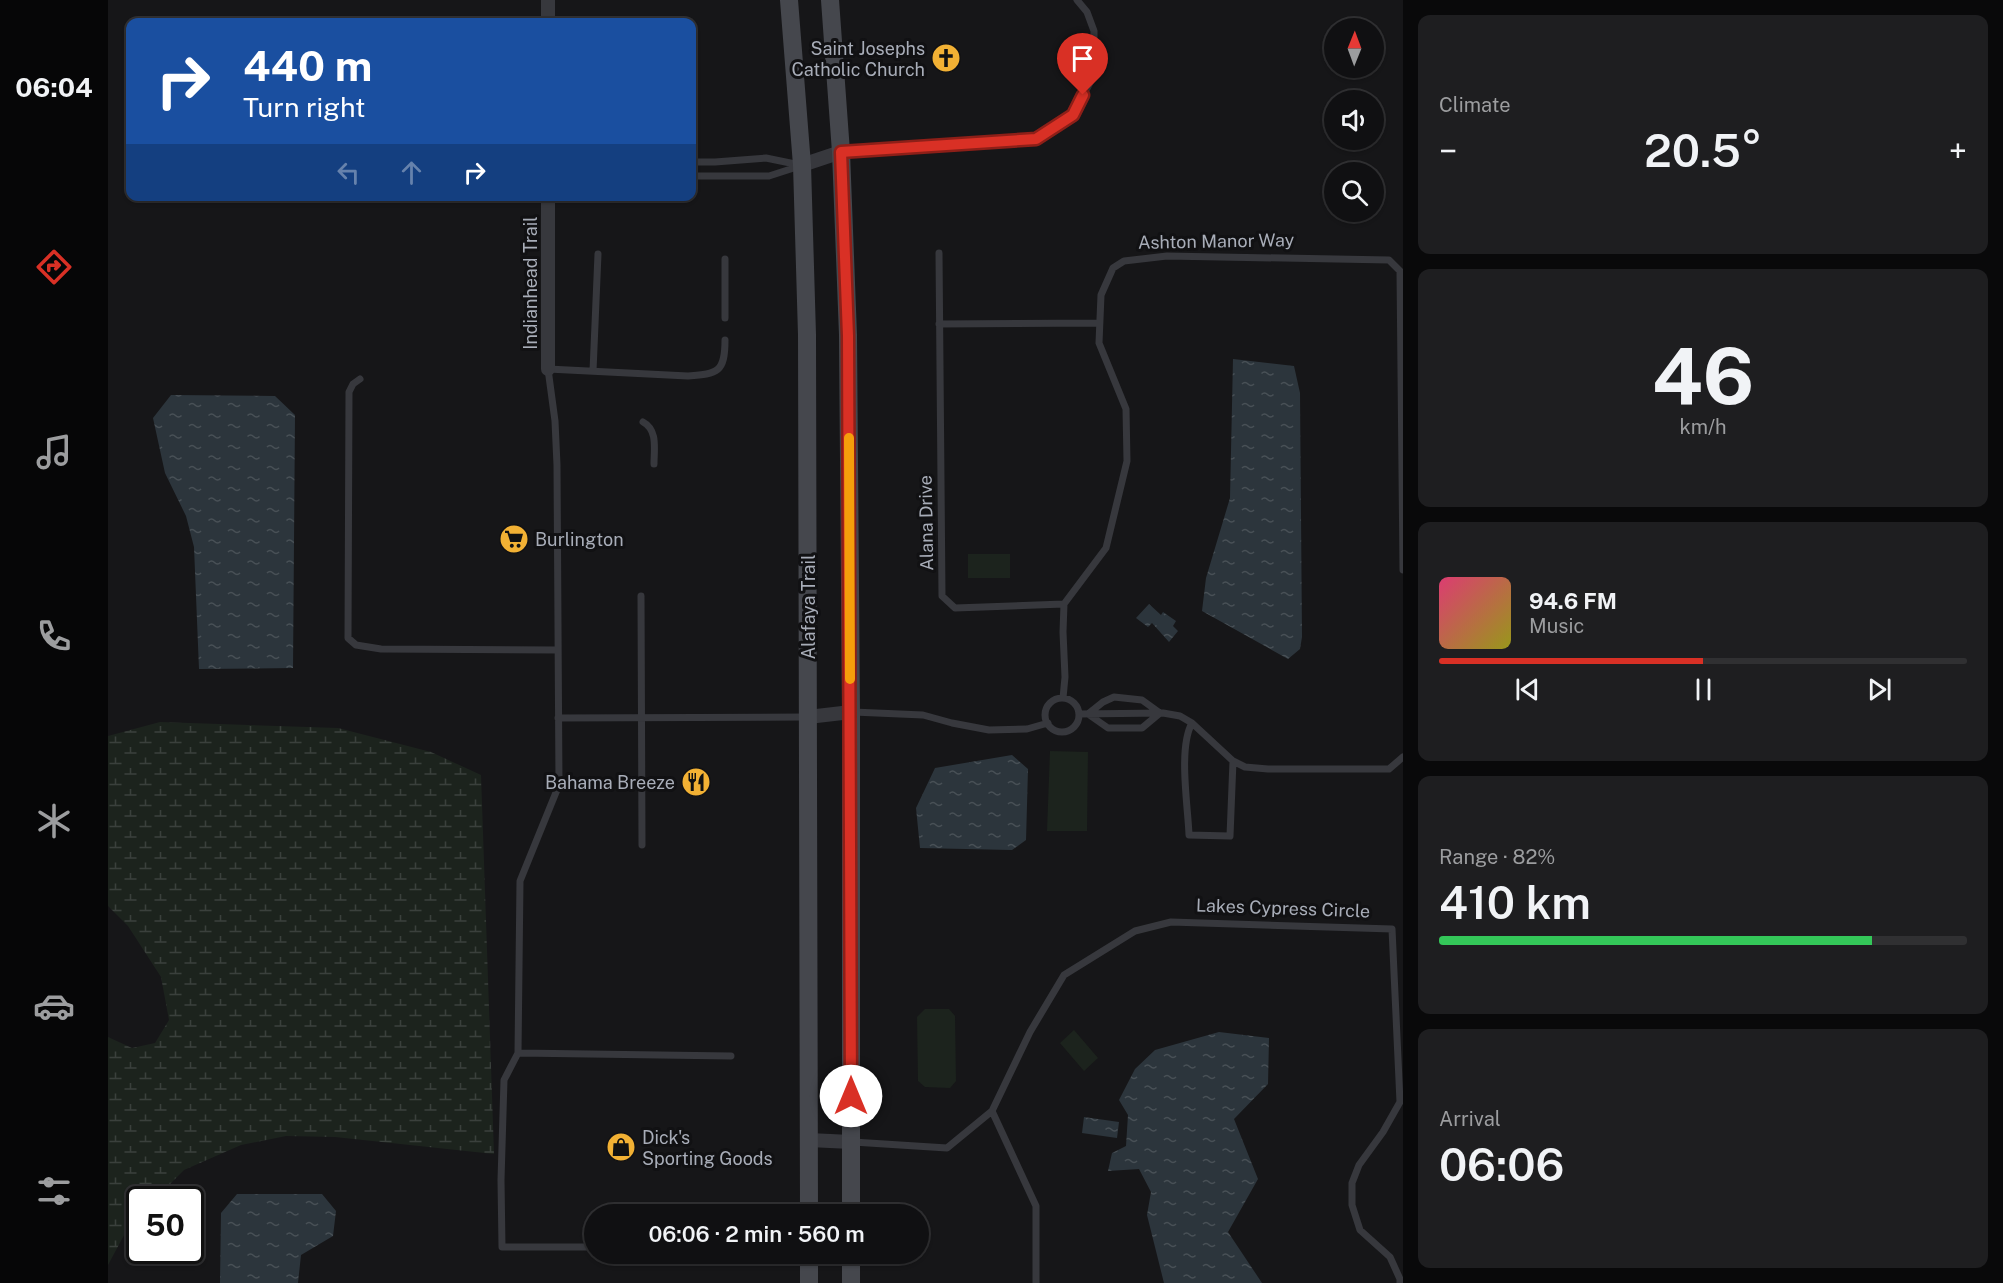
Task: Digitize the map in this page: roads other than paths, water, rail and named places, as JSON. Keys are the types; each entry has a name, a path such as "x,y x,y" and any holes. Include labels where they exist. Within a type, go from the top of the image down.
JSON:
{"main road":[{"name":"Alafaya Trail","path":"789,0 802,165 807,336 809,1204"},
{"path":"830,0 841,152 848,336 851,1204"},
{"path":"809,1264 809,1283"},
{"path":"851,1264 851,1283"}],"street":[{"path":"548,0 548,18"},
{"path":"802,165 841,152"},
{"name":"Indianhead Trail","path":"548,369 549,201"},
{"path":"808,717 851,712"},
{"name":"Lakes Cypress Circle","path":"809,1140 851,1142"}],"lane":[{"path":"841,152 1036,139 1073,115 1094,75 1094,31 1087,12 1077,0"},
{"path":"696,162 766,158 802,165"},
{"path":"696,176 769,176 802,165"},
{"name":"Alana Drive","path":"939,253 942,596 955,608 1064,604"},
{"path":"593,370 598,254"},
{"name":"Ashton Manor Way","path":"1064,604 1106,548 1127,461 1126,409 1099,343 1101,295 1113,268 1124,261 1167,256 1389,260 1400,271 1403,570"},
{"path":"725,258 725,318"},
{"path":"939,324 1100,323"},
{"path":"584,1247 502,1247 501,1180 504,1080 518,1053 520,881 559,785 557,465 555,422 548,369 688,376 710,375 723,364 725,340"},
{"path":"360,379 353,384 350,392 348,638 356,645 381,650 558,650"},
{"path":"643,422 650,426 653,433 654,464"},
{"path":"641,596 642,845"},
{"path":"1063,698 1064,604"},
{"path":"1088,714 1103,702 1114,697 1142,700 1160,713"},
{"path":"1057,698 1073,702 1079,714 1075,726 1066,732 1054,730 1047,723 1045,716 1048,705 1057,698"},
{"path":"851,712 923,715 989,730 1026,729 1047,723"},
{"path":"1079,714 1160,713 1180,716 1192,723 1233,761 1245,767 1389,769 1403,758"},
{"path":"1088,714 1108,728 1142,728 1160,713"},
{"path":"558,718 808,717"},
{"path":"1192,723 1187,732 1185,757 1189,836 1230,836 1233,761"},
{"name":"Lakes Cypress Circle","path":"851,1142 947,1148 992,1111 1030,1032 1064,975 1135,931 1171,922 1392,929 1400,1102 1383,1132 1359,1165 1352,1183 1352,1205 1360,1230 1390,1257 1400,1283"},
{"path":"518,1053 731,1056"},
{"path":"992,1111 1036,1206 1036,1283"}],"water":[{"path":"1233,359 1294,366 1300,393 1302,637 1300,649 1288,659 1202,611 1206,578 1230,498"},
{"path":"171,395 275,396 295,415 293,668 199,669 194,547 186,516 165,473 153,418"},
{"path":"1149,604 1161,615 1163,612 1176,621 1173,626 1178,631 1169,642 1152,623 1148,627 1136,618"},
{"path":"1012,755 1028,769 1026,840 1012,850 920,848 916,808 935,768"},
{"path":"1219,1032 1269,1038 1268,1084 1234,1119 1258,1179 1228,1232 1262,1283 1164,1283 1147,1215 1151,1192 1139,1169 1108,1171 1112,1153 1126,1146 1128,1115 1119,1100 1135,1069 1155,1050"},
{"path":"1084,1117 1119,1122 1117,1138 1082,1133"},
{"path":"237,1194 322,1194 336,1211 333,1236 301,1255 298,1283 220,1283 221,1213"}],"place":[{"name":"Saint Josephs Catholic Church","path":"946,58"},
{"name":"Burlington","path":"514,539"},
{"name":"Bahama Breeze","path":"696,782"},
{"name":"Dick's Sporting Goods","path":"621,1147"}]}
